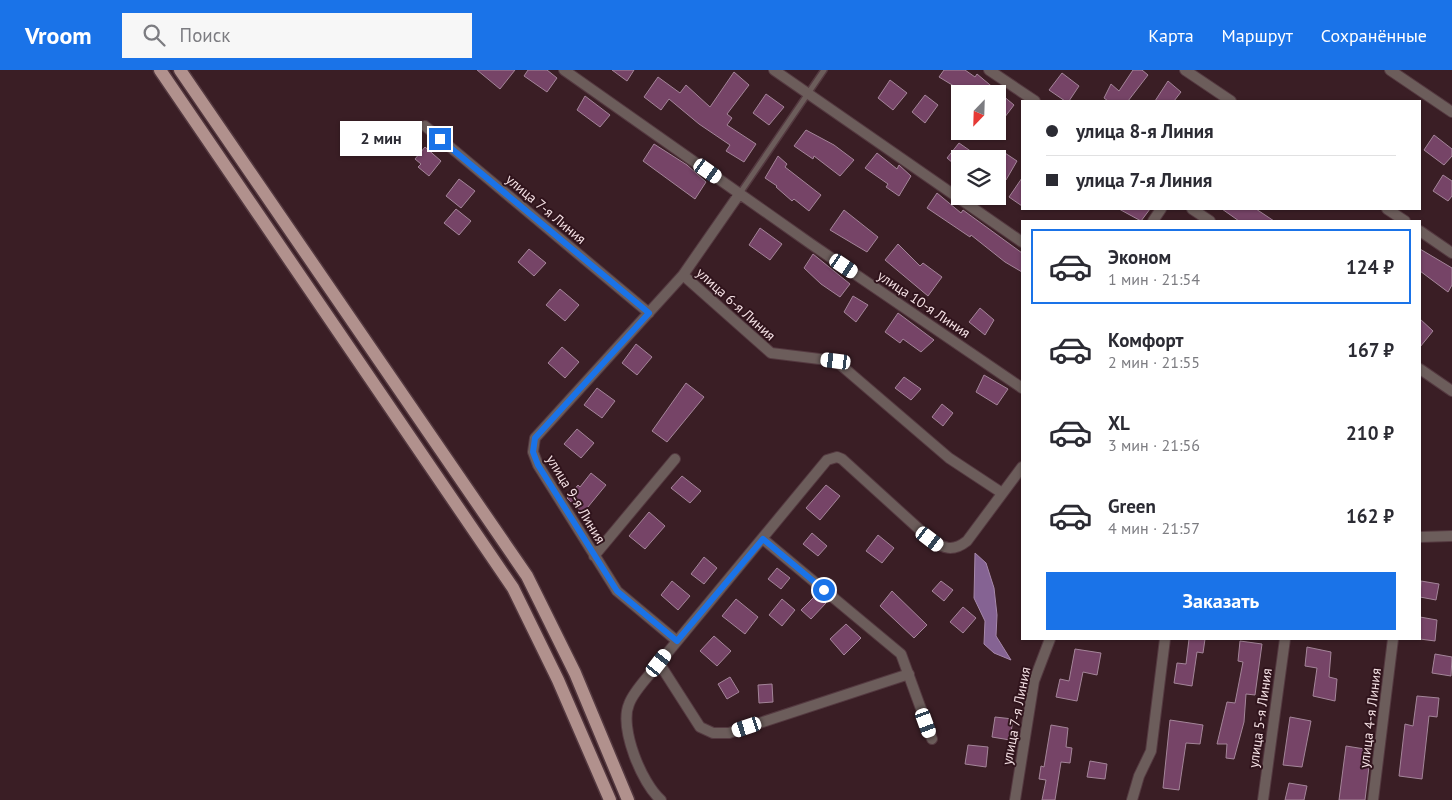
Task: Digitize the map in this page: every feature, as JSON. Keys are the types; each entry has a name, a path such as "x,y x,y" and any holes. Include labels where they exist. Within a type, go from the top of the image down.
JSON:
{"main road":[{"path":"160,70 513,588 558,680 610,800"},
{"path":"180,70 527,576 575,673 628,800"}],"street":[{"name":"улица 10-я Линия","path":"564,70 811,244 1021,387"},
{"path":"774,70 1021,241"},
{"path":"989,70 1034,100"},
{"path":"1185,70 1230,100"},
{"path":"1390,70 1452,112"},
{"name":"улица 7-я Линия","path":"425,126 649,313"},
{"name":"улица 6-я Линия","path":"740,193 684,275 771,353 836,361 949,458 1002,493"},
{"path":"1194,210 1208,220"},
{"path":"1388,210 1404,220"},
{"path":"1421,232 1452,253"},
{"name":"улица 9-я Линия","path":"677,641 617,591 538,465 533,452 535,438 684,275"},
{"path":"1421,370 1452,391"},
{"path":"661,800 652,793 633,752 625,721 629,703 659,663 763,539 823,463 832,458 842,459 930,539 940,547 949,550 960,547 967,541 1021,468"},
{"path":"594,556 676,459"},
{"path":"1421,537 1452,536"},
{"path":"763,539 901,654 932,739"},
{"name":"улица 7-я Линия","path":"1015,800 1034,680 1050,640"},
{"path":"1132,800 1139,776 1151,751 1165,640"},
{"name":"улица 5-я Линия","path":"1263,800 1285,640"},
{"name":"улица 4-я Линия","path":"1373,800 1394,640"},
{"path":"659,663 700,728 713,733 729,733 908,674"}],"lane":[{"path":"740,193 824,70"}],"shaded area":[{"path":"975,553 986,563 994,588 997,615 996,636 1011,660 994,653 984,644 985,621 974,598"}],"building":[{"path":"477,70 515,70 500,89"},
{"path":"528,70 547,70 557,78 547,92 524,76"},
{"path":"612,70 634,70 627,81"},
{"path":"944,70 965,70 975,77 977,74 990,85 952,85 939,77"},
{"path":"1133,70 1142,70 1148,75 1129,100 1107,100 1104,98 1111,84 1119,91"},
{"path":"734,72 749,85 727,114 732,118 727,125 756,144 744,162 726,151 730,145 699,124 669,99 661,110 644,97 658,77 680,93 686,85 710,107"},
{"path":"1062,73 1079,86 1070,100 1064,100 1049,90"},
{"path":"890,80 907,93 893,110 878,98"},
{"path":"1168,81 1181,92 1175,100 1156,100"},
{"path":"766,94 784,107 769,125 753,113"},
{"path":"925,95 938,105 925,123 912,112"},
{"path":"585,96 610,115 600,127 577,110"},
{"path":"1006,98 1014,105 1006,116"},
{"path":"806,130 834,145 854,160 840,176 814,156 813,159 794,146"},
{"path":"1434,135 1452,149 1452,156 1444,165 1424,150"},
{"path":"959,143 969,150 953,150"},
{"path":"654,144 687,165 706,182 695,199 643,161"},
{"path":"425,147 441,161 429,176 418,167 421,164 415,159"},
{"path":"877,153 897,169 899,165 911,176 899,196 886,187 888,184 865,168"},
{"path":"951,153 951,161 947,158"},
{"path":"1006,154 1017,161 1006,180"},
{"path":"778,156 787,164 785,167 821,195 809,211 794,199 792,201 777,186 765,178"},
{"path":"1443,175 1452,181 1452,196 1448,201 1433,191"},
{"path":"459,179 475,191 461,208 446,196"},
{"path":"1021,179 1021,205 1009,197"},
{"path":"937,193 961,213 963,210 1021,252 1021,271 1005,262 971,235 970,237 927,208"},
{"path":"456,209 471,221 459,235 444,223"},
{"path":"844,210 878,237 867,252 830,230"},
{"path":"1121,210 1149,210 1142,220"},
{"path":"1223,210 1258,210 1272,220 1238,220"},
{"path":"760,228 782,244 770,260 749,245"},
{"path":"898,244 920,266 923,263 942,277 928,296 885,260"},
{"path":"529,249 546,263 534,276 518,262"},
{"path":"1421,250 1452,268 1452,285 1448,292 1421,272"},
{"path":"813,254 850,284 840,297 821,284 804,268"},
{"path":"560,289 579,305 565,321 546,305"},
{"path":"853,296 868,305 856,322 844,312"},
{"path":"980,308 994,320 985,335 969,322"},
{"path":"898,313 934,340 921,352 903,339 900,343 885,332"},
{"path":"1421,320 1433,331 1421,346"},
{"path":"636,344 652,357 637,375 622,363"},
{"path":"562,347 579,362 565,378 548,363"},
{"path":"984,375 1008,389 997,405 976,392"},
{"path":"904,377 921,389 911,400 895,388"},
{"path":"686,383 704,397 667,442 652,431"},
{"path":"597,388 615,401 602,418 584,405"},
{"path":"942,404 953,413 943,426 932,417"},
{"path":"577,429 594,443 581,458 564,444"},
{"path":"591,473 606,485 583,513 567,498 578,485 580,487"},
{"path":"682,476 701,491 690,503 671,488"},
{"path":"826,485 840,496 820,520 806,508"},
{"path":"649,512 665,526 645,549 629,536"},
{"path":"812,533 827,546 818,556 803,544"},
{"path":"878,535 894,548 882,563 866,551"},
{"path":"704,557 717,568 704,584 691,574"},
{"path":"777,568 790,578 781,589 768,579"},
{"path":"672,581 690,596 678,610 661,595"},
{"path":"941,581 953,590 944,601 932,591"},
{"path":"1421,581 1439,584 1436,600 1421,597"},
{"path":"892,591 927,625 914,638 880,606"},
{"path":"817,594 826,603 811,619 801,610"},
{"path":"736,599 758,617 745,634 722,616"},
{"path":"782,599 795,610 782,626 769,615"},
{"path":"963,607 976,618 963,633 950,622"},
{"path":"1421,617 1437,620 1435,641 1421,639"},
{"path":"846,624 861,638 844,655 830,639"},
{"path":"714,636 731,651 717,666 700,651"},
{"path":"1189,640 1205,640 1203,653 1197,652 1192,686 1174,683 1177,663 1186,664"},
{"path":"1240,641 1262,644 1255,695 1246,694 1244,722 1234,759 1226,758 1227,744 1217,744 1227,702 1235,703 1243,662 1238,661"},
{"path":"1307,647 1331,652 1329,677 1337,679 1335,701 1313,696 1317,668 1305,666"},
{"path":"1075,649 1101,653 1097,675 1083,672 1077,701 1056,697 1060,679 1069,681"},
{"path":"1435,654 1452,657 1451,676 1432,673"},
{"path":"730,677 739,692 727,699 718,684"},
{"path":"772,684 773,702 759,703 758,685"},
{"path":"1417,696 1439,698 1437,717 1429,716 1422,779 1399,776 1405,724 1413,726"},
{"path":"995,717 1013,719 1010,740 992,737"},
{"path":"1290,717 1311,721 1302,767 1283,765"},
{"path":"1170,720 1203,725 1200,744 1186,743 1179,790 1163,788"},
{"path":"1051,725 1068,728 1066,747 1072,748 1070,763 1061,762 1055,800 1042,800 1046,780 1039,779 1041,766 1044,767"},
{"path":"968,745 988,747 986,767 965,764"},
{"path":"1346,746 1371,750 1365,800 1339,800"},
{"path":"1090,761 1107,764 1105,779 1087,777"},
{"path":"1289,783 1307,786 1304,800 1285,800"}],"route":[{"path":"440,139 649,313 535,438 533,452 538,465 617,591 677,641 763,539 824,590"}]}
